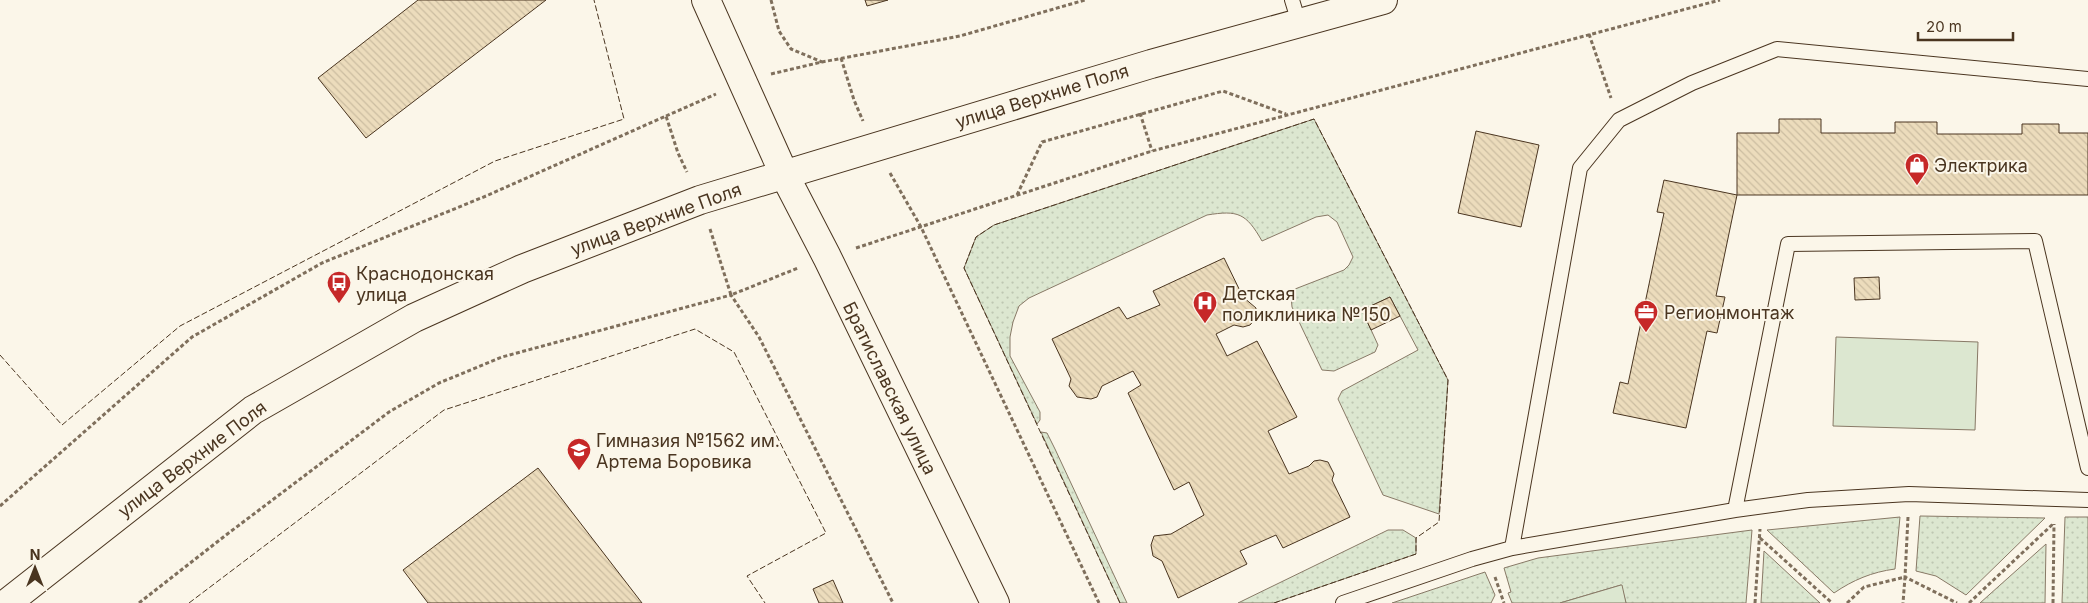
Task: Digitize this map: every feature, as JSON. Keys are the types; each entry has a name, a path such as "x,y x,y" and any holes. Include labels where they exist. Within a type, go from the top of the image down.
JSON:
{"main road":[{"path":"706,0 784,174"},
{"name":"улица Верхние Поля","path":"7,603 253,410 414,318 522,269 700,200 1151,64 1295,12 1383,0"},
{"name":"Братиславская улица","path":"784,174 827,257 995,603"}],"lane":[{"path":"1512,548 1580,168 1619,120 1692,83 1777,49 2088,79"},
{"path":"1735,510 1788,244 2035,242 2088,468"},
{"path":"1343,603 1472,559 1512,548 1761,505 1808,500 1909,494 2088,500"}],"path":[{"path":"771,0 779,31 790,49 822,62"},
{"path":"666,116 742,82 822,62 960,36 1085,0"},
{"path":"1589,34 1619,120"},
{"path":"841,58 854,100 875,146 921,226 1099,603"},
{"path":"1016,195 1042,142 1223,91 1286,114"},
{"path":"1140,113 1152,151"},
{"path":"139,603 389,412 439,383 502,357 731,295 759,337 893,603"},
{"path":"1903,603 1909,494"},
{"path":"2053,603 2054,524 2057,500"},
{"path":"1755,603 1761,505"},
{"path":"1969,603 2054,524"},
{"path":"1760,537 1832,603"},
{"path":"1846,603 1864,587 1904,577 1957,603"}],"green space":[{"path":"1314,119 1448,380 1439,514 1383,495 1338,399 1342,391 1418,350 1390,297 1362,310 1378,345 1375,352 1334,371 1322,370 1292,307 1291,296 1295,289 1344,270 1353,257 1337,222 1328,215 1316,217 1262,241 1251,224 1240,216 1226,213 1207,215 1029,298 1019,306 1013,322 1010,337 1010,356 1040,412 1040,420 1037,424 964,268 976,237 994,225"},
{"path":"1836,337 1978,342 1975,430 1833,426"},
{"path":"1041,432 1047,433 1127,603 1120,603"},
{"path":"1920,516 2045,518 1966,595 1936,576 1916,571"},
{"path":"1900,517 1895,569 1863,577 1834,593 1767,530"},
{"path":"2065,517 2088,517 2088,603 2062,603"},
{"path":"1388,530 1403,530 1416,538 1416,554 1274,603 1238,603"},
{"path":"1752,530 1746,603 1626,603 1621,585 1560,603 1512,603 1508,593 1511,592 1504,568 1538,558"},
{"path":"2046,544 2045,603 1980,603"},
{"path":"1764,551 1820,603 1761,603"},
{"path":"1485,572 1495,595 1491,603 1392,603"},
{"path":"1621,585 1626,603 1560,603"}],"building":[{"path":"418,0 546,0 366,138 318,78"},
{"path":"865,0 888,0 867,6"},
{"path":"1779,119 1821,119 1821,133 1895,133 1895,122 1937,122 1937,134 2022,134 2022,124 2059,124 2059,133 2088,133 2088,195 1737,195 1737,133 1779,133"},
{"path":"1476,131 1539,145 1521,227 1458,213"},
{"path":"1664,180 1737,195 1716,296 1725,297 1717,333 1707,331 1686,428 1613,413 1620,382 1628,384 1664,213 1657,212"},
{"path":"1224,258 1243,297 1256,308 1255,319 1250,325 1243,327 1234,325 1216,334 1227,356 1257,341 1297,417 1268,431 1289,474 1309,466 1314,461 1328,462 1334,474 1332,480 1350,517 1283,548 1276,535 1240,551 1247,564 1178,598 1162,561 1153,556 1151,545 1154,536 1171,534 1204,515 1189,482 1174,490 1128,393 1141,385 1133,371 1102,386 1097,397 1091,399 1077,397 1069,386 1071,379 1052,339 1119,307 1127,319 1160,305 1153,291"},
{"path":"1879,277 1880,299 1855,300 1854,278"},
{"path":"1390,297 1400,316 1371,330 1362,310"},
{"path":"538,468 642,603 428,603 403,570"},
{"path":"833,580 843,603 819,603 813,589"}],"fence":[{"path":"0,355 62,425 180,326 495,161 624,119 594,0"},
{"path":"1120,603 964,268 976,237 994,225 1314,119 1448,380 1439,522 1416,538 1416,554 1274,603"},
{"path":"189,603 444,410 695,329 734,352 826,533 747,576 765,603"}],"place":[{"name":"Электрика","path":"1917,186"},
{"name":"Краснодонская улица","path":"339,304"},
{"name":"Детская поликлиника №150","path":"1205,324"},
{"name":"Регионмонтаж","path":"1646,333"},
{"name":"Гимназия №1562 им. Артема Боровика","path":"579,471"}]}
